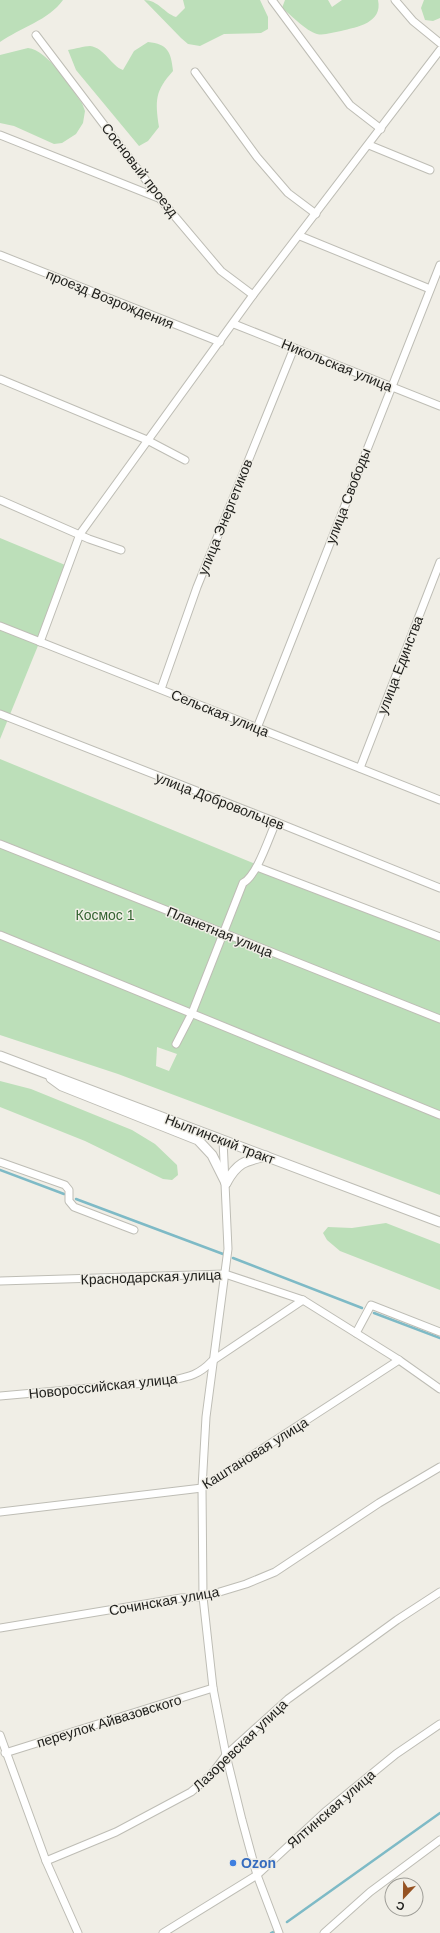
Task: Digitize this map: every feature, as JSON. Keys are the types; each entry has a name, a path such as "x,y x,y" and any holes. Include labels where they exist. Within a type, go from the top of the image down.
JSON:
{"main road":[{"name":"Нылгинский тракт","path":"0,1056 440,1222"},
{"path":"43,1072 62,1086 198,1140 212,1155 226,1183"},
{"path":"226,1183 233,1171 240,1164 266,1156"}],"street":[{"path":"272,0 350,105 381,129"},
{"path":"395,0 413,21 440,43"},
{"name":"Сосновый проезд","path":"36,35 161,200 221,271 253,295"},
{"path":"40,642 80,534 147,440 234,324 253,295 300,236 440,50"},
{"path":"195,72 256,157 288,194 316,214"},
{"path":"0,135 161,200"},
{"path":"369,144 430,170"},
{"path":"300,236 430,289"},
{"name":"проезд Возрождения","path":"0,255 220,342"},
{"name":"улица Свободы","path":"257,728 440,265"},
{"name":"Никольская улица","path":"234,324 440,406"},
{"name":"улица Энергетиков","path":"161,689 197,587 294,348"},
{"path":"0,379 147,440 185,460"},
{"path":"0,500 121,550"},
{"name":"улица Единства","path":"360,768 440,562"},
{"name":"Сельская улица","path":"0,626 440,800"},
{"name":"улица Добровольцев","path":"0,714 440,888"},
{"path":"176,1044 192,1013 243,883 251,876 257,867 276,822"},
{"name":"Планетная улица","path":"0,844 222,934 440,1019"},
{"path":"257,867 440,937"},
{"path":"0,935 440,1115"},
{"path":"223,1140 228,1249 212,1361 206,1417 202,1488 203,1597 214,1688 226,1755 257,1874 279,1933"},
{"path":"0,1162 65,1185 69,1190 69,1201 74,1207 134,1230"},
{"name":"Краснодарская улица","path":"0,1281 225,1274 303,1300 399,1360 440,1389"},
{"name":"Новороссийская улица","path":"0,1396 168,1381 188,1377 203,1371 212,1361 303,1300"},
{"path":"356,1333 371,1305 440,1332"},
{"name":"Каштановая улица","path":"0,1512 202,1488 399,1360"},
{"name":"Сочинская улица","path":"0,1628 181,1598 203,1597 246,1584 275,1572 379,1504 440,1468"},
{"name":"Лазоревская улица","path":"46,1861 116,1832 175,1802 191,1792 211,1774 226,1755 288,1699 397,1620 440,1592"},
{"name":"переулок Айвазовского","path":"5,1753 214,1688"},
{"name":"Ялтинская улица","path":"163,1933 257,1874 325,1812 396,1754 440,1724"},
{"path":"0,1735 5,1753 46,1861 78,1933"},
{"path":"324,1933 370,1892 440,1840"}],"green space":[{"path":"0,0 63,0 50,13 0,42"},
{"path":"144,0 157,4 168,13 176,17 185,8 183,0 260,0 268,17 268,29 261,33 224,34 200,46 188,44"},
{"path":"285,0 328,0 332,7 342,0 378,0 379,8 373,19 367,23 341,31 317,34 308,30 282,8"},
{"path":"424,0 440,0 440,18 433,21 425,20 421,8"},
{"path":"148,42 160,45 167,50 171,59 173,71 163,84 158,96 157,110 159,127 148,141 139,146 76,70 68,50 88,46 95,47 104,53 115,65 123,70 134,51"},
{"path":"28,48 36,50 51,62 82,103 85,111 83,123 76,134 62,143 54,144 14,126 0,123 0,55"},
{"path":"0,538 70,567 0,739"},
{"name":"Космос 1","path":"0,759 440,940 440,1195 118,1074 0,1035","holes":["157,1047 177,1054 169,1071 156,1066"]},
{"path":"0,1081 31,1089 132,1130 155,1144 177,1165 178,1175 172,1180 163,1179 85,1141 0,1107"},
{"path":"386,1223 440,1244 440,1290 340,1251 327,1240 323,1233 328,1227 352,1228"}],"waterway":[{"path":"0,1170 64,1194"},
{"path":"76,1199 223,1254"},
{"path":"233,1258 362,1308"},
{"path":"374,1313 440,1338"},
{"path":"287,1922 440,1813"}],"place":[{"name":"Ozon","path":"233,1863"}]}
